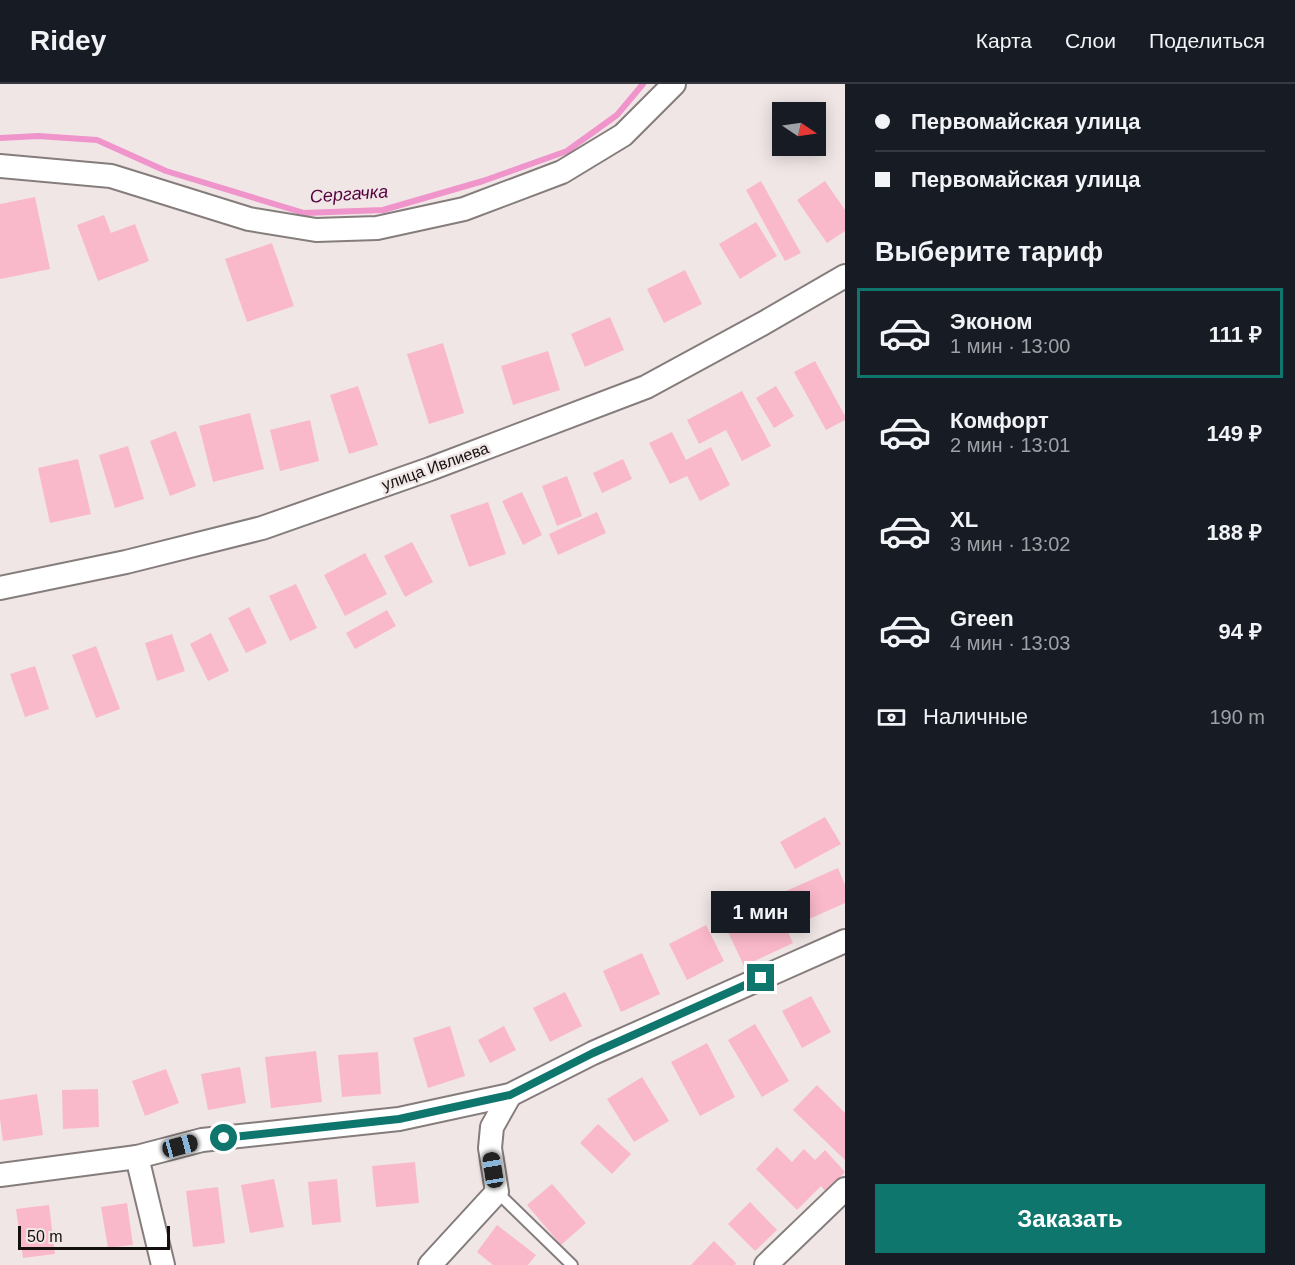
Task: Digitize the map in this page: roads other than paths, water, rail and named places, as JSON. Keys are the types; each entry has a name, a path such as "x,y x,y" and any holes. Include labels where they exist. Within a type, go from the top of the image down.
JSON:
{"street":[{"path":"0,166 111,176 249,219 316,230 376,228 464,209 562,172 623,135 674,84"},
{"name":"улица Ивлиева","path":"0,588 126,562 262,528 430,470 646,387 845,276"},
{"path":"0,1175 137,1157 202,1140 399,1119 510,1095 593,1053 845,941"},
{"path":"430,1265 497,1192 490,1148 492,1127 510,1095"},
{"path":"137,1157 164,1265"},
{"path":"766,1265 845,1189"}],"lane":[{"path":"497,1192 572,1265"}],"waterway":[{"name":"Сергачка","path":"0,138 38,136 97,140 166,171 304,213 383,210 483,181 567,151 617,115 643,84"}]}
